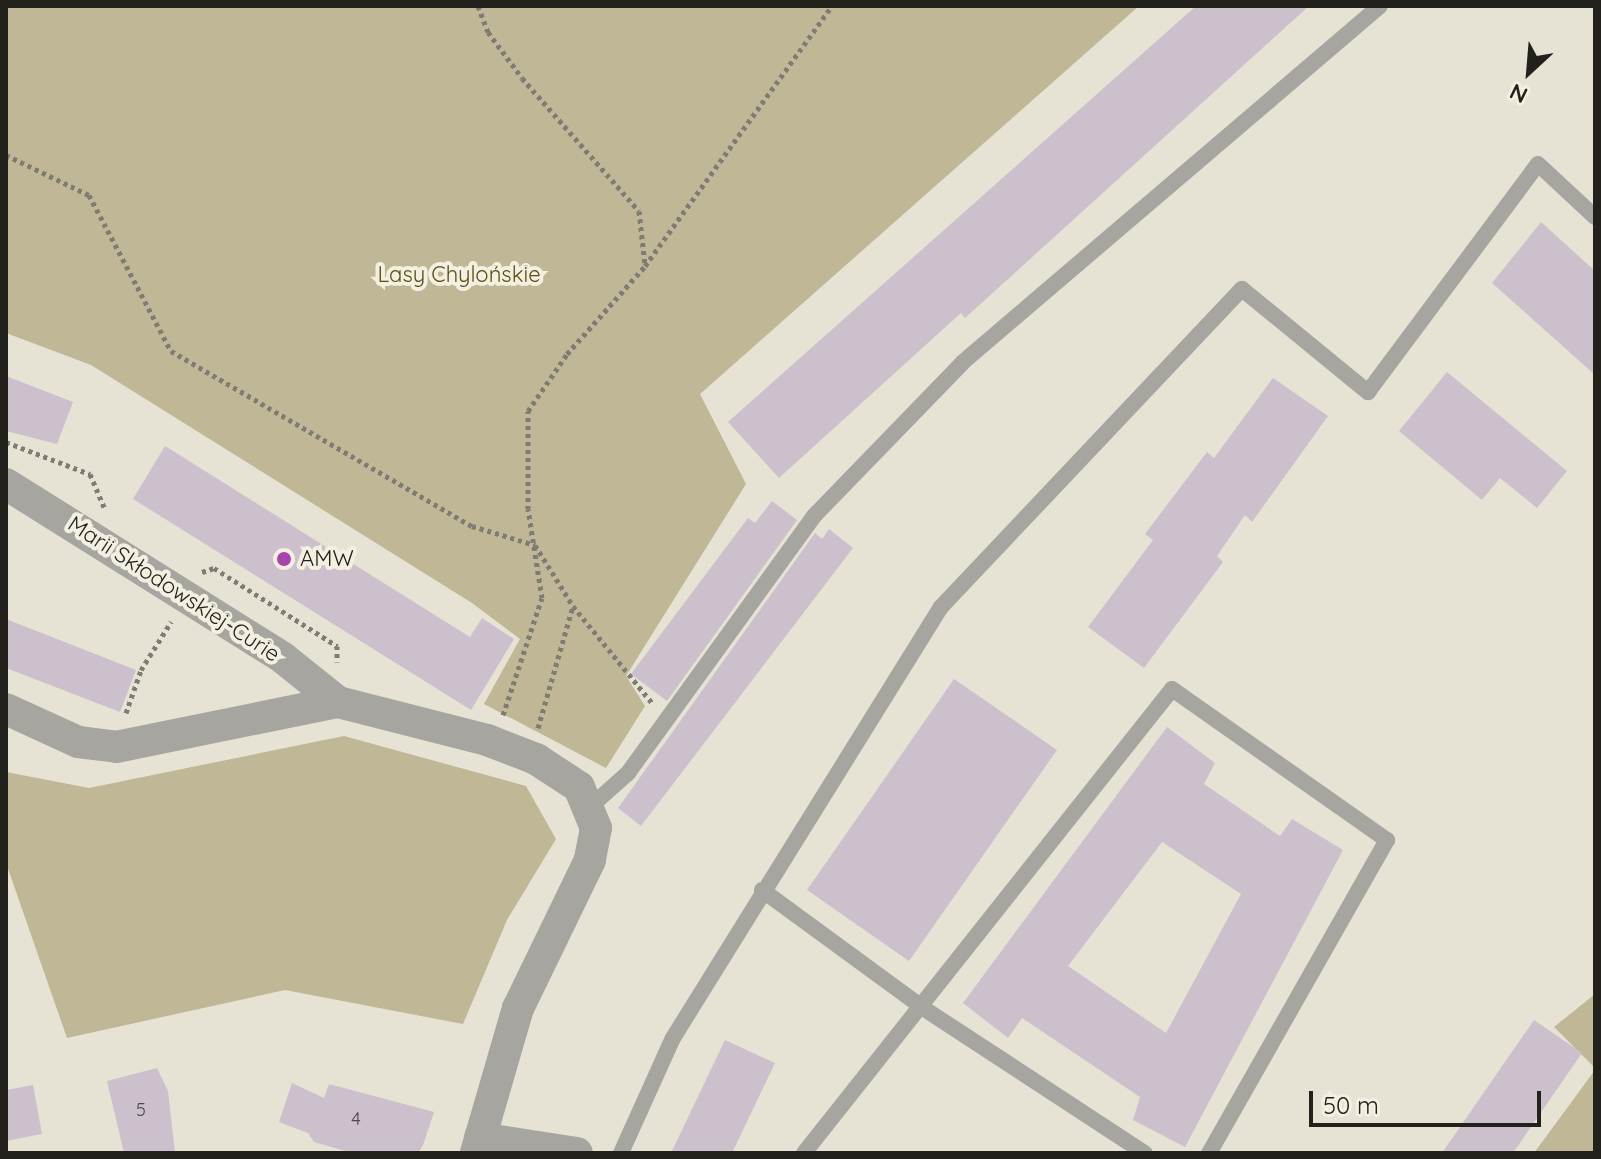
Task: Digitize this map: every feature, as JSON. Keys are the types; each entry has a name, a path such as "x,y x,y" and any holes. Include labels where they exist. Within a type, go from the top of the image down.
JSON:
{"street":[{"name":"Marii Skłodowskiej-Curie","path":"6,484 283,658 338,702 536,759 579,787 591,806"},
{"name":"Marii Skłodowskiej-Curie","path":"6,709 78,742 116,747 338,702"},
{"path":"577,1153 478,1145 518,1008 590,860 596,828 591,806"}],"lane":[{"path":"591,806 628,773 814,516 963,362 1380,6"},
{"path":"621,1153 673,1038 762,890 941,607 1242,289 1368,392 1538,164 1595,217"},
{"path":"804,1153 923,1008 1172,689 1387,840 1209,1153"},
{"path":"762,890 923,1008 1145,1153"}],"path":[{"path":"478,6 488,32 522,78 639,211 645,266"},
{"path":"499,727 542,598 525,464 528,411 567,354 645,266 832,6"},
{"path":"6,155 89,195 171,351 472,526 535,545 573,606 667,720"},
{"path":"6,442 90,474 108,516"},
{"path":"114,717 125,716 141,670 167,632 189,577 214,568 337,646 337,670"},
{"path":"536,736 573,606"}],"green space":[{"name":"Lasy Chylońskie","path":"6,6 1139,6 700,394 746,484 626,676 645,706 606,768 484,704 520,639 472,603 91,365 6,333"},
{"path":"344,736 526,786 556,839 507,920 463,1024 285,990 67,1038 6,863 6,772 89,788"},
{"path":"1595,994 1595,1068 1554,1027"},
{"path":"1595,1070 1595,1153 1534,1153"}],"building":[{"path":"1196,6 1309,6 965,318 961,313 779,478 728,422"},
{"path":"1541,222 1595,271 1595,375 1492,283"},
{"path":"1447,372 1567,471 1537,508 1500,478 1482,500 1399,431"},
{"path":"6,376 73,402 57,444 6,431"},
{"path":"1273,378 1328,416 1252,522 1245,515 1217,556 1223,562 1144,668 1088,627 1153,540 1145,534 1207,452 1214,458"},
{"path":"165,446 470,637 482,618 514,639 471,710 133,499"},
{"path":"772,501 797,520 667,701 631,674 748,518 755,523"},
{"path":"829,529 853,548 641,826 618,808 815,533 822,539"},
{"path":"6,619 136,670 120,712 6,668"},
{"path":"954,679 1057,750 909,961 807,890"},
{"path":"1167,727 1215,763 1204,784 1280,836 1292,819 1343,850 1185,1147 1133,1120 1140,1097 1022,1018 1008,1038 963,1003","holes":["1162,842 1241,894 1166,1033 1068,966"]},
{"path":"1534,1020 1582,1053 1513,1153 1442,1153"},
{"path":"725,1040 775,1063 732,1153 671,1153"},
{"path":"157,1068 168,1091 175,1153 124,1153 107,1081"},
{"path":"292,1083 324,1098 329,1084 434,1112 423,1145 418,1153 352,1153 314,1142 308,1133 279,1122"},
{"path":"33,1085 42,1134 6,1141 6,1090"}],"place":[{"name":"AMW","path":"284,559"}]}
